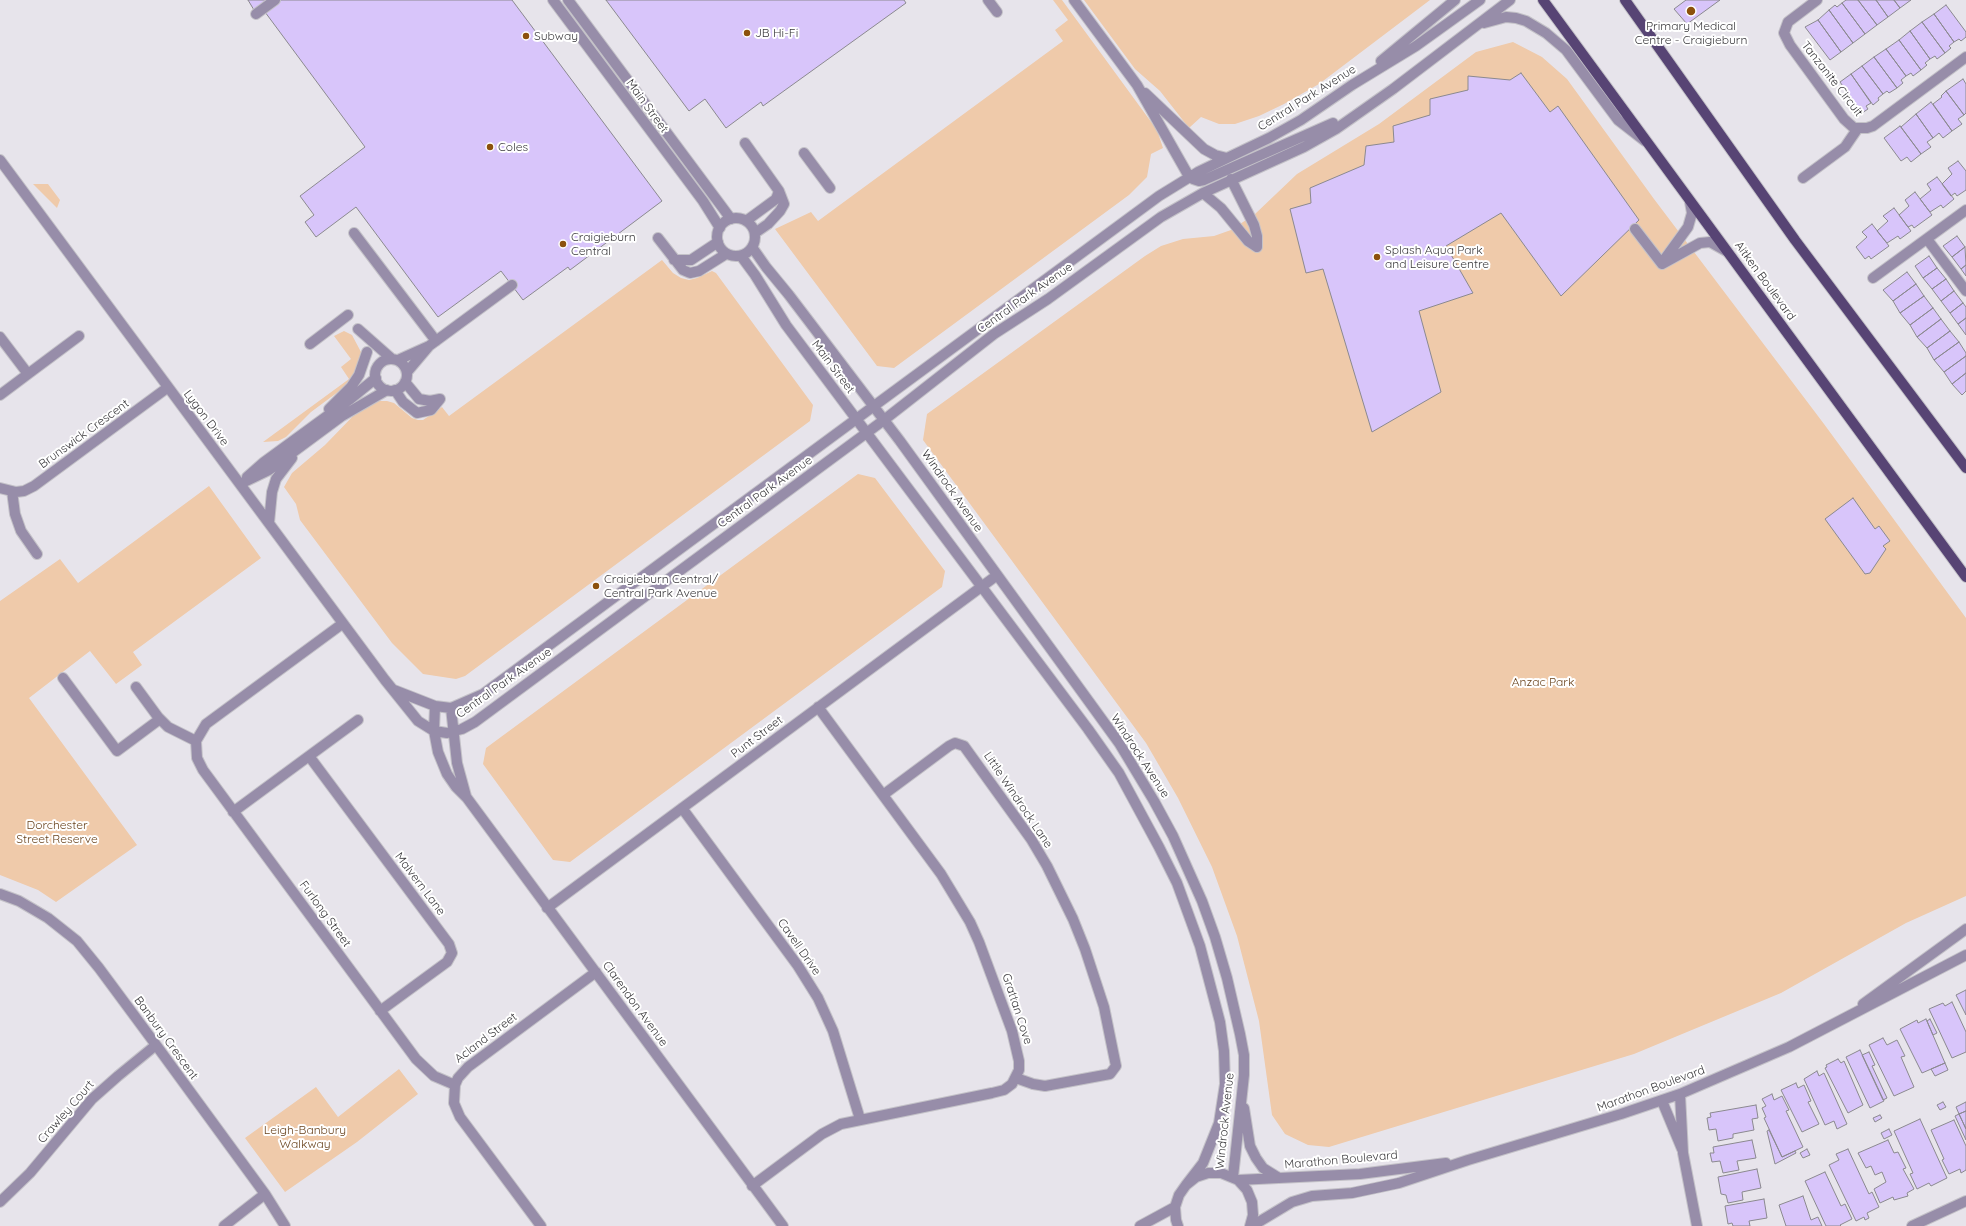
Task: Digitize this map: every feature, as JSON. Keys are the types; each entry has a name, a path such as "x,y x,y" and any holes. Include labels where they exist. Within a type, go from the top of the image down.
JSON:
{"main road":[{"name":"Aitken Boulevard","path":"1543,0 1966,577"},
{"path":"1625,0 1795,240 1966,468"}],"street":[{"path":"256,14 275,0"},
{"name":"Main Street","path":"553,0 702,201 720,228"},
{"name":"Main Street","path":"568,0 731,219"},
{"path":"988,0 997,12"},
{"path":"1074,0 1137,85 1191,176 1199,181 1363,110"},
{"path":"1352,85 1455,0"},
{"name":"Central Park Avenue","path":"394,690 436,706 451,708 483,694 1159,196 1191,176 1269,138 1301,120 1352,85 1416,46 1480,0"},
{"name":"Central Park Avenue","path":"434,731 447,733 462,729 475,722 884,420 994,334 1048,299 1161,217 1203,193 1304,147 1336,129 1480,24 1510,0"},
{"name":"Tanzanite Circuit","path":"1817,0 1791,19 1786,25 1784,33 1790,45 1850,126 1867,128 1881,121 1966,57"},
{"path":"1480,24 1506,18 1516,18 1526,21 1546,33 1566,50 1618,120 1646,142"},
{"path":"1137,85 1204,149 1215,155 1227,158"},
{"path":"1803,178 1845,147 1858,128"},
{"path":"745,143 779,191 784,204 780,211 768,224 755,233"},
{"path":"804,153 830,188"},
{"name":"Lygon Drive","path":"0,160 342,624 394,690"},
{"path":"1203,193 1221,208 1248,241 1257,248 1257,236 1254,225 1231,179"},
{"path":"746,221 776,199 779,191"},
{"path":"1662,264 1688,227 1692,213 1690,202"},
{"path":"1873,278 1966,210"},
{"path":"731,219 741,219 746,221 750,224 755,233 752,247 741,256 726,254 719,247 717,232 720,228 731,219"},
{"path":"1635,229 1662,264"},
{"path":"354,234 433,344"},
{"path":"658,238 683,270 690,273 699,271 726,254"},
{"path":"1927,239 1966,291"},
{"path":"674,260 691,260 718,242"},
{"path":"1662,264 1700,243 1710,242 1726,251"},
{"name":"Main Street","path":"752,247 766,268 789,295 872,406"},
{"name":"Main Street","path":"741,256 755,275 786,325 867,432"},
{"path":"240,484 269,470 364,402 391,390 406,377 433,344 512,285"},
{"path":"310,344 348,315"},
{"path":"358,329 405,367 406,377 419,399 430,401 440,399 431,410 417,413 402,402 391,390 380,386 367,352 358,329"},
{"path":"0,394 79,336"},
{"path":"0,337 28,374"},
{"path":"240,484 264,462 303,434 376,374 382,362 395,359 433,344"},
{"path":"303,434 351,387 359,375 367,352"},
{"name":"Brunswick Crescent","path":"0,488 12,491 24,491 34,486 167,388"},
{"name":"Windrock Avenue","path":"872,406 884,420 996,576 1119,743 1154,801 1188,867 1202,901 1227,978 1244,1055 1242,1100 1235,1144 1235,1178"},
{"name":"Windrock Avenue","path":"867,432 1021,637 1119,773 1160,847 1177,883 1200,946 1220,1022 1224,1051 1225,1084 1219,1123 1210,1148 1203,1163 1179,1195 1175,1207"},
{"path":"269,523 272,492 276,479 302,446"},
{"path":"12,491 15,514 21,531 37,554"},
{"name":"Punt Street","path":"548,908 996,576"},
{"path":"136,687 160,719 168,727 196,741 206,724 212,719 342,624"},
{"path":"63,678 117,751 160,719"},
{"path":"394,690 418,721 434,731"},
{"name":"Clarendon Avenue","path":"436,706 434,731 438,752 447,774 456,787 467,798 596,972 782,1226"},
{"name":"Clarendon Avenue","path":"451,708 457,763 467,798"},
{"name":"Grattan Cove","path":"818,708 941,874 980,942 1012,1031 1019,1061 1016,1078"},
{"path":"233,812 358,720"},
{"name":"Furlong Street","path":"196,741 197,758 199,763 233,812 380,1011 425,1069 434,1076 455,1085"},
{"name":"Little Windrock Lane","path":"883,795 949,746 955,743 964,746 1031,839 1070,913 1104,1007 1116,1066 1110,1074 1045,1086 1033,1084 1016,1078"},
{"name":"Malvern Lane","path":"309,756 452,949 451,958 443,966 380,1011"},
{"name":"Cavell Drive","path":"682,808 798,966 818,998 833,1031 860,1119"},
{"name":"Banbury Crescent","path":"0,894 19,901 48,918 77,941 156,1045 265,1194 286,1226"},
{"name":"Marathon Boulevard","path":"1836,1023 1966,929"},
{"name":"Marathon Boulevard","path":"1251,1226 1292,1202 1312,1196 1352,1193 1399,1183 1468,1160 1662,1101 1743,1068 1836,1023 1966,955"},
{"name":"Acland Street","path":"455,1085 458,1078 468,1067 596,972"},
{"name":"Crawley Court","path":"0,1202 30,1173 92,1099 156,1045"},
{"path":"752,1186 822,1134 841,1124 1004,1090 1012,1084 1016,1078"},
{"path":"455,1085 454,1103 460,1117 541,1226"},
{"path":"1680,1094 1683,1153 1697,1226"},
{"path":"1242,1100 1250,1146 1263,1168 1279,1178"},
{"path":"1662,1101 1683,1153"},
{"name":"Marathon Boulevard","path":"1186,1185 1196,1177 1208,1173 1220,1173 1235,1178 1279,1178 1360,1174 1468,1160"},
{"path":"1235,1178 1247,1190 1252,1202 1253,1215 1251,1226"},
{"path":"224,1226 265,1194"},
{"path":"1912,1226 1966,1201"},
{"path":"1140,1226 1175,1207 1178,1226"}],"green space":[{"path":"1053,0 1062,0 1157,130 1163,148 1151,154 1147,177 1129,195 894,368 877,366 775,229 811,212 818,221 1063,41 1055,30 1068,20"},
{"path":"1084,0 1430,0 1319,84 1284,104 1259,116 1235,124 1219,124 1201,117 1189,128 1160,91 1135,69"},
{"name":"Anzac Park","path":"1513,42 1542,57 1567,79 1654,199 1824,424 1966,618 1966,896 1906,923 1781,993 1634,1054 1329,1147 1308,1145 1285,1134 1272,1115 1259,1021 1237,936 1212,867 1178,798 1146,743 923,440 927,414 1145,256 1161,246 1183,239 1214,236 1231,230 1255,214 1297,174 1379,124 1476,52"},
{"path":"33,184 48,184 60,200 57,208"},
{"path":"662,260 673,273 681,278 689,280 712,271 716,273 813,405 810,421 465,676 456,679 423,674 392,643 300,520 296,504 284,487 292,473 325,445 357,412 379,401 394,403 412,418 418,420 423,420 442,407 449,416"},
{"path":"344,331 352,335 361,352 357,371 346,386 311,412 286,437 278,441 263,442 349,379 341,367 351,359 334,336"},
{"path":"858,474 875,478 945,571 942,587 570,862 553,860 483,764 486,748"},
{"name":"Dorchester Street Reserve","path":"209,486 261,558 133,652 142,665 116,684 90,651 29,698 137,845 56,902 38,890 0,875 0,601 60,559 78,583"},
{"name":"Leigh-Banbury Walkway","path":"399,1069 418,1094 357,1142 285,1192 245,1138 316,1087 338,1117"}],"building":[{"path":"248,0 267,0 254,10"},
{"path":"281,0 512,0 662,201 570,270 568,267 523,300 501,271 438,317 356,207 316,237 305,222 314,215 300,196 365,147 265,12"},
{"path":"606,0 904,0 906,3 763,106 761,102 726,128 705,99 689,111"},
{"name":"Primary Medical Centre - Craigieburn","path":"1686,0 1720,0 1687,24 1674,9"},
{"path":"1846,0 1858,0 1877,25 1865,34 1842,3"},
{"path":"1858,0 1876,0 1888,17 1877,25"},
{"path":"1876,0 1894,0 1900,8 1888,17"},
{"path":"1894,0 1911,0 1900,8"},
{"path":"1842,3 1865,34 1853,43 1829,10 1835,5 1837,7"},
{"path":"1946,5 1966,32 1966,37 1961,41 1959,39 1954,42 1934,14"},
{"path":"1829,10 1853,43 1841,52 1818,20"},
{"path":"1934,14 1954,42 1949,46 1951,48 1945,53 1922,22"},
{"path":"1818,20 1841,52 1830,60 1805,27"},
{"path":"1922,22 1945,53 1937,59 1935,56 1930,59 1910,31"},
{"path":"1910,31 1930,59 1925,63 1927,65 1921,70 1899,40"},
{"path":"1899,40 1921,70 1913,76 1911,73 1906,76 1886,49"},
{"path":"1886,49 1906,76 1901,80 1903,83 1897,88 1874,57"},
{"path":"1874,57 1897,88 1889,93 1887,91 1883,94 1862,66"},
{"path":"1862,66 1883,94 1873,105 1851,74"},
{"name":"Splash Aqua Park and Leisure Centre","path":"1521,73 1550,112 1558,106 1639,220 1561,296 1501,213 1446,246 1473,293 1419,311 1441,392 1372,432 1323,269 1306,273 1290,209 1311,203 1310,188 1364,165 1366,146 1394,142 1393,126 1430,115 1430,99 1468,90 1468,76 1510,80"},
{"path":"1851,74 1871,103 1866,106 1868,109 1862,113 1840,82"},
{"path":"1963,79 1966,84 1966,113 1964,115 1946,91"},
{"path":"1946,91 1964,115 1958,119 1962,124 1952,131 1933,104 1942,97 1941,96"},
{"path":"1931,102 1952,131 1943,138 1939,133 1933,138 1916,114"},
{"path":"1916,114 1933,138 1927,142 1931,147 1921,154 1901,127"},
{"path":"1900,126 1921,154 1911,162 1907,157 1901,161 1884,138"},
{"path":"1958,161 1966,171 1966,190 1957,196 1955,193 1951,196 1942,184 1952,174 1948,168"},
{"path":"1937,177 1954,199 1943,208 1941,205 1930,212 1920,199 1931,190 1927,184"},
{"path":"1915,192 1932,215 1914,228 1912,225 1908,227 1899,215 1909,206 1905,200"},
{"path":"1894,208 1911,231 1900,239 1898,236 1887,243 1877,231 1888,221 1883,216"},
{"path":"1872,224 1889,246 1871,259 1869,256 1865,259 1856,247 1867,237 1862,232"},
{"path":"1957,236 1965,247 1952,257 1943,246"},
{"path":"1965,247 1966,265 1961,269 1952,257"},
{"path":"1929,256 1937,268 1923,278 1915,266"},
{"path":"1966,265 1966,276 1961,269"},
{"path":"1937,268 1946,279 1932,289 1923,278"},
{"path":"1907,272 1916,284 1893,301 1883,290"},
{"path":"1946,279 1954,291 1941,301 1932,289"},
{"path":"1916,284 1924,296 1900,313 1893,301"},
{"path":"1954,291 1963,303 1950,313 1941,301"},
{"path":"1924,296 1933,308 1910,325 1900,313"},
{"path":"1963,303 1966,307 1966,318 1958,324 1950,313"},
{"path":"1933,308 1941,319 1917,337 1910,325"},
{"path":"1966,318 1966,335 1958,324"},
{"path":"1941,319 1950,331 1927,348 1917,337"},
{"path":"1950,331 1959,342 1934,360 1927,348"},
{"path":"1959,342 1966,353 1966,356 1944,372 1934,360"},
{"path":"1966,356 1966,373 1952,384 1944,372"},
{"path":"1966,373 1966,391 1962,395 1952,384"},
{"path":"1853,498 1875,529 1879,526 1890,541 1883,546 1886,549 1870,573 1865,574 1825,519"},
{"path":"1966,990 1966,1015 1956,995"},
{"path":"1952,1002 1966,1032 1966,1052 1952,1058 1929,1009 1943,1003 1945,1006"},
{"path":"1926,1019 1945,1063 1922,1073 1900,1029 1917,1020 1918,1023"},
{"path":"1930,1019 1937,1033 1933,1035 1927,1021"},
{"path":"1883,1038 1887,1045 1897,1040 1905,1056 1901,1057 1914,1087 1894,1096 1869,1045"},
{"path":"1860,1050 1884,1101 1870,1108 1846,1057"},
{"path":"1869,1052 1875,1065 1872,1066 1887,1098 1883,1100 1862,1055"},
{"path":"1838,1059 1841,1063 1844,1061 1863,1105 1848,1113 1825,1068 1827,1067 1826,1065"},
{"path":"1945,1063 1948,1070 1935,1076 1931,1069"},
{"path":"1817,1071 1819,1076 1824,1073 1847,1124 1837,1129 1834,1121 1825,1125 1804,1079"},
{"path":"1796,1083 1798,1088 1804,1085 1811,1101 1808,1102 1819,1124 1802,1132 1781,1090"},
{"path":"1772,1094 1774,1100 1782,1096 1789,1110 1786,1111 1803,1147 1782,1157 1764,1118 1766,1117 1762,1108 1766,1106 1762,1099"},
{"path":"1943,1102 1946,1107 1940,1110 1937,1105"},
{"path":"1966,1102 1966,1111 1959,1114 1956,1107"},
{"path":"1756,1105 1758,1118 1752,1119 1754,1130 1733,1134 1733,1138 1718,1141 1716,1129 1709,1130 1707,1118 1711,1117 1710,1113"},
{"path":"1966,1111 1966,1129 1959,1114"},
{"path":"1959,1114 1966,1129 1966,1140 1955,1116"},
{"path":"1880,1115 1882,1118 1875,1122 1873,1118"},
{"path":"1920,1119 1947,1178 1931,1186 1929,1183 1917,1189 1910,1174 1913,1173 1894,1131"},
{"path":"1954,1120 1966,1146 1966,1170 1961,1173 1960,1169 1949,1174 1931,1130"},
{"path":"1889,1129 1892,1135 1884,1139 1881,1133"},
{"path":"1769,1130 1782,1157 1795,1151 1796,1153 1775,1164 1767,1131"},
{"path":"1752,1140 1756,1158 1737,1161 1739,1170 1723,1173 1720,1161 1712,1162 1710,1153 1714,1153 1713,1147"},
{"path":"1888,1140 1894,1153 1898,1152 1906,1168 1903,1169 1914,1189 1907,1193 1908,1196 1894,1200 1893,1197 1880,1203 1874,1189 1886,1182 1882,1172 1875,1175 1871,1166 1866,1168 1858,1153"},
{"path":"1807,1149 1810,1155 1803,1158 1800,1153"},
{"path":"1848,1149 1869,1194 1872,1192 1879,1207 1867,1213 1869,1218 1865,1220 1864,1217 1856,1221 1829,1165 1839,1160 1836,1154"},
{"path":"1757,1169 1761,1188 1742,1192 1743,1200 1728,1203 1726,1195 1721,1194 1718,1177"},
{"path":"1825,1172 1841,1206 1845,1204 1852,1219 1840,1225 1841,1226 1826,1226 1805,1181"},
{"path":"1803,1196 1811,1220 1818,1217 1822,1226 1786,1226 1779,1205"},
{"path":"1764,1199 1767,1218 1749,1221 1750,1226 1733,1226 1732,1223 1728,1224 1725,1206"}],"place":[{"name":"Primary Medical Centre - Craigieburn","path":"1691,11"},
{"name":"JB Hi-Fi","path":"747,33"},
{"name":"Subway","path":"526,36"},
{"name":"Coles","path":"490,147"},
{"name":"Craigieburn Central","path":"563,244"},
{"name":"Splash Aqua Park and Leisure Centre","path":"1377,257"},
{"name":"Craigieburn Central/ Central Park Avenue","path":"596,586"}]}
